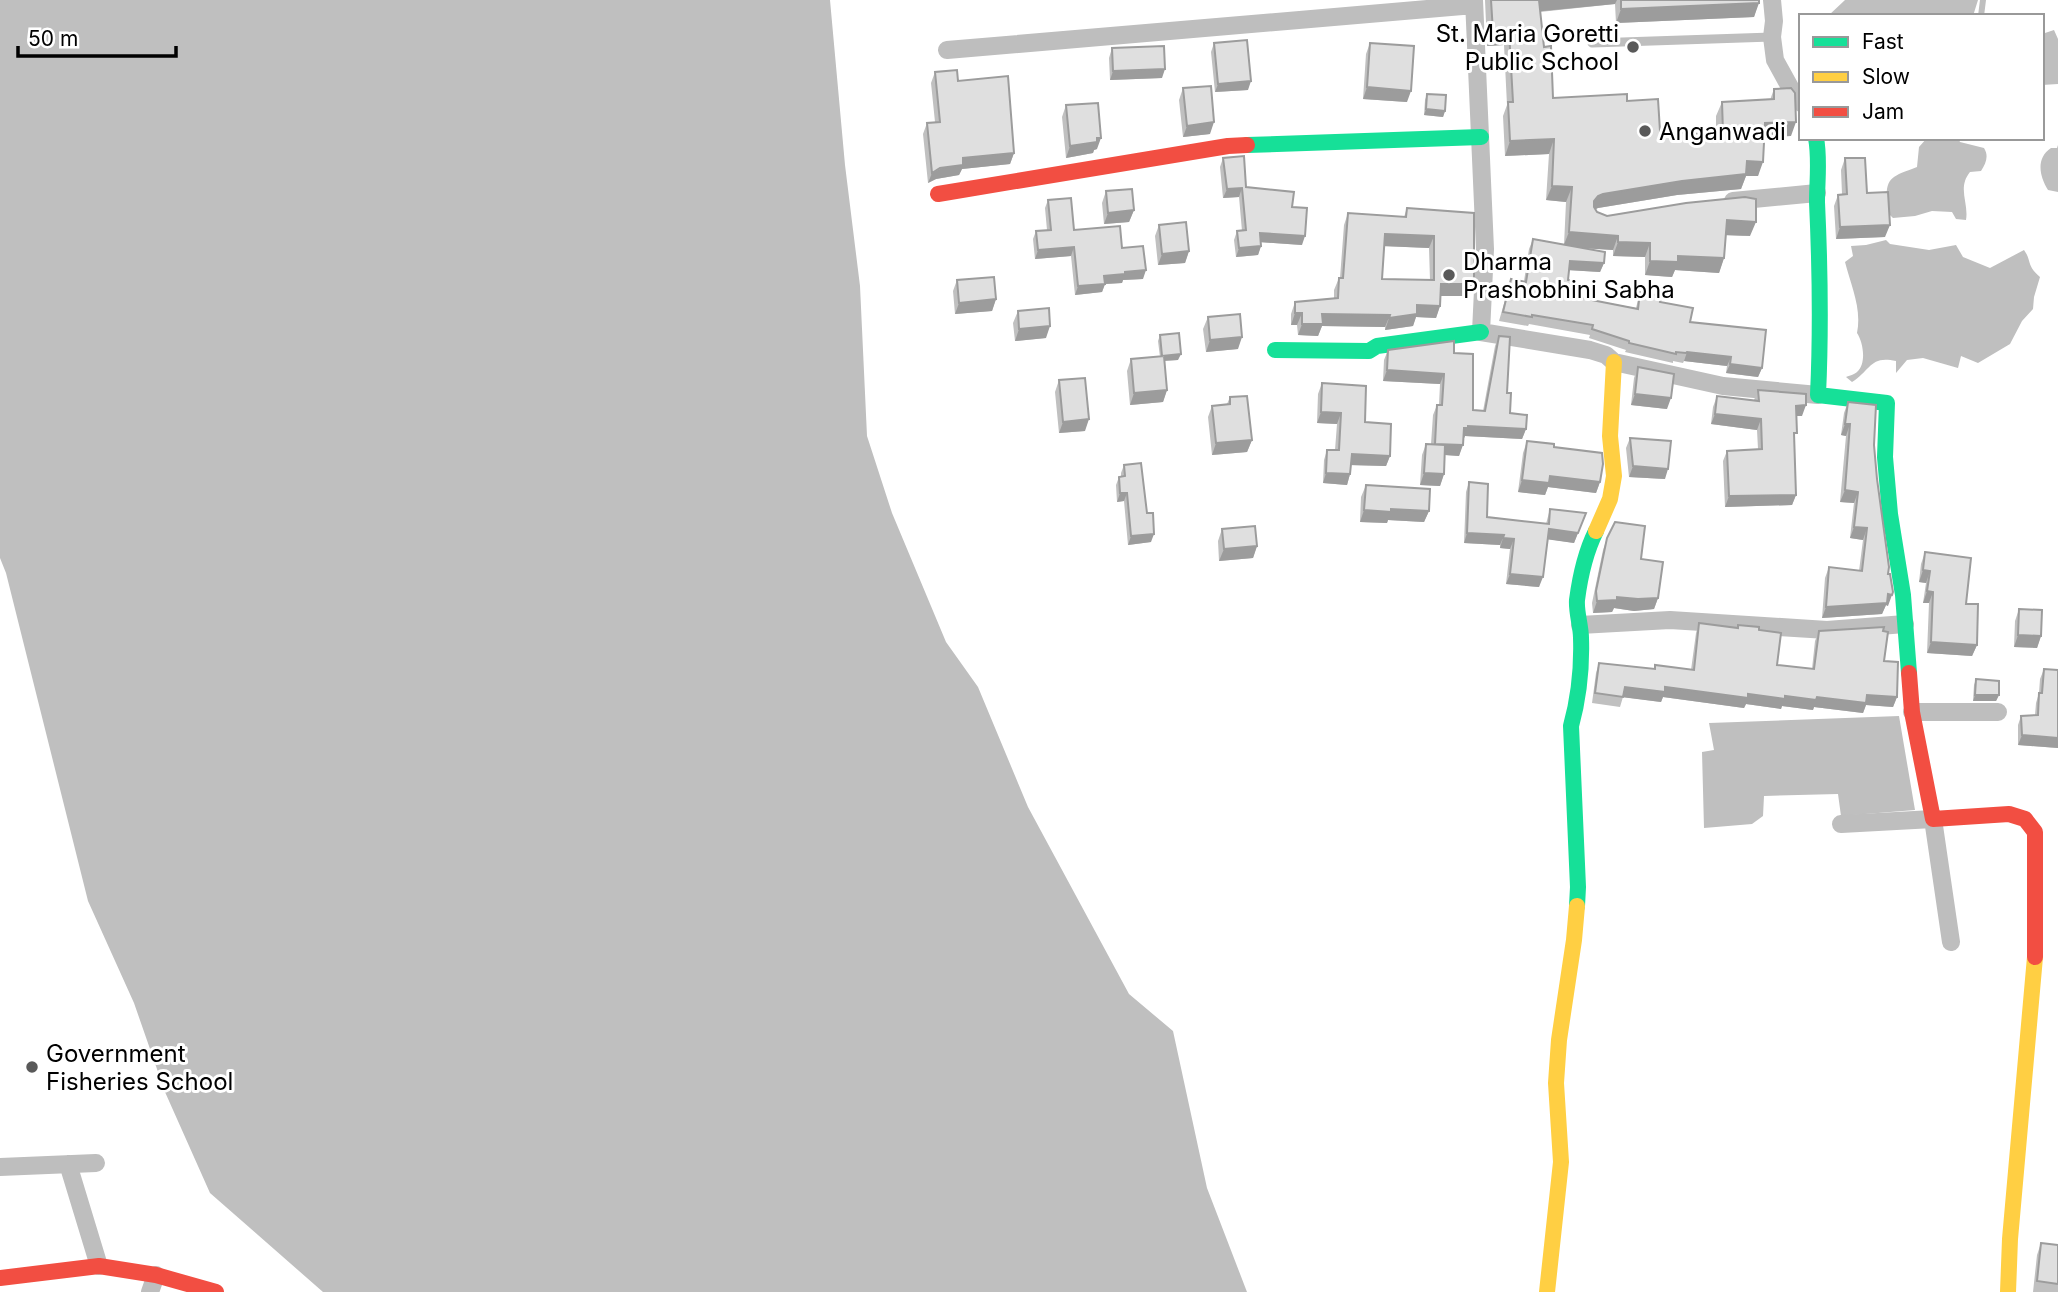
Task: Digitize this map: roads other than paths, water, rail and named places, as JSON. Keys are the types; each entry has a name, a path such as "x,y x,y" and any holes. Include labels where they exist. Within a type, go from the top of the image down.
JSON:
{"street":[{"path":"1772,0 1775,60 1799,101"},
{"path":"947,50 1359,7 1474,2 1485,249 1481,332"},
{"path":"938,194 1228,146 1481,137"},
{"path":"1816,140 1819,152 1817,193 1822,292 1818,395"},
{"path":"1720,202 1817,193"},
{"path":"1275,350 1369,351 1377,346 1481,332 1590,350 1606,355 1614,362 1723,386 1887,403 1886,468 1890,514 1903,595 1912,712 1933,819 1951,942"},
{"path":"1547,1292 1562,1162 1556,1083 1559,1040 1574,940 1578,887 1571,726 1581,671 1577,602 1589,545 1610,499 1615,476 1610,436 1614,362"},
{"path":"1580,625 1670,620 1827,630 1905,624"},
{"path":"1912,712 1998,712"},
{"path":"1841,824 2009,814 2025,820 2035,832 2035,972 2010,1240 2008,1292"},
{"path":"0,1167 96,1163"},
{"path":"68,1164 99,1266"},
{"path":"0,1278 99,1266 153,1284 216,1292"}],"lane":[{"path":"1592,43 1772,37"}],"waterway":[{"path":"1981,14 1983,0"}],"place":[{"name":"St. Maria Goretti Public School","path":"1633,47"},
{"name":"Anganwadi","path":"1645,131"},
{"name":"Dharma Prashobhini Sabha","path":"1449,275"},
{"name":"Government Fisheries School","path":"32,1067"}]}
